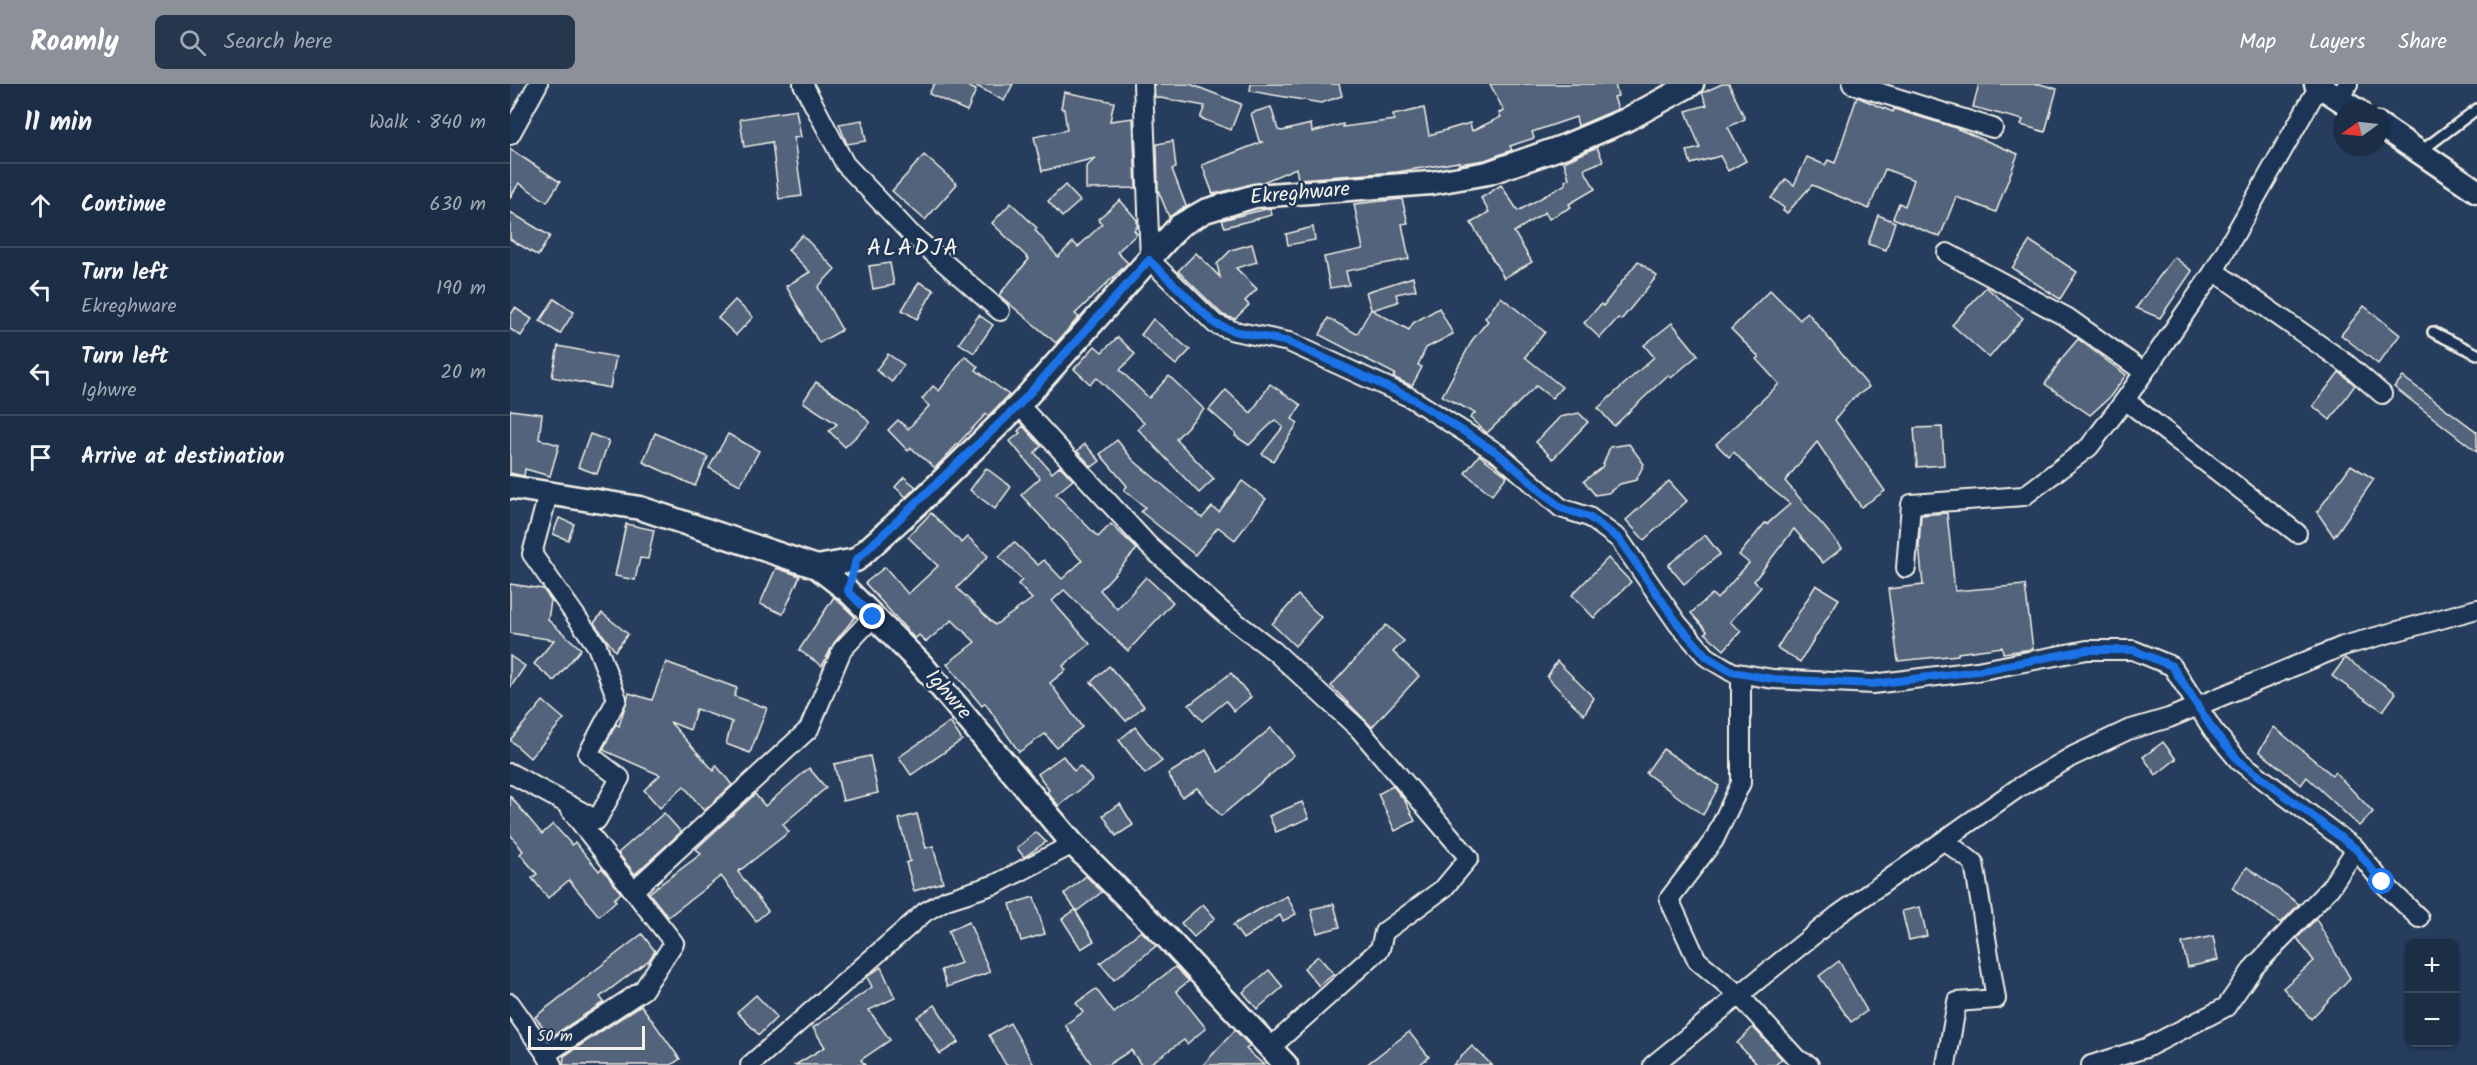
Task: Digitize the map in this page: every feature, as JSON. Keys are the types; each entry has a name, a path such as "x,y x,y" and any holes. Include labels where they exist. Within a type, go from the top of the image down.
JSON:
{"street":[{"path":"510,135 538,84"},
{"path":"803,84 845,164 910,233 1000,311"},
{"path":"1143,84 1149,260 1215,324 1234,331 1289,342 1411,398 1499,454 1561,508 1589,517 1619,539 1678,624 1707,657 1732,672 1741,674 1782,680 1873,684 1977,671 2086,650 2133,650 2172,666 2213,730 2239,761 2356,849 2382,882 2419,918"},
{"name":"Ekreghware","path":"856,560 1019,405 1179,226 1205,211 1230,201 1255,196 1431,183 1488,173 1565,146 1616,124 1692,84"},
{"path":"1852,84 1993,128"},
{"path":"1906,568 1911,504 2025,496 2089,447 2126,400 2214,271 2317,85 2344,91"},
{"path":"2387,130 2477,191"},
{"path":"1947,253 2068,318 2144,372"},
{"path":"2214,271 2347,364 2382,394"},
{"path":"2126,400 2297,533"},
{"path":"1019,405 1149,546 1225,614 1274,651 1359,729 1469,858 1444,888 1384,932 1380,949 1270,1048"},
{"name":"Ighwre","path":"510,487 549,491 640,508 817,567 848,591 922,665 1073,844 1168,939 1286,1065"},
{"path":"510,773 597,820 620,778 588,754 617,699 597,646 532,554 549,491"},
{"path":"817,567 856,560 848,591"},
{"path":"1653,1065 1838,915 1904,867 1945,842 2018,788 2073,756 2128,730 2197,706 2343,646 2477,609"},
{"path":"633,891 809,729 842,650 873,617"},
{"path":"1741,674 1741,783 1714,840 1669,899 1697,960 1738,994 1797,1059 1809,1065"},
{"path":"510,1004 549,1059 643,990 674,943 565,803"},
{"path":"1945,842 1974,863 1996,999 1957,1002 1946,1065"},
{"path":"750,1065 925,912 946,900 996,884 1073,844"},
{"path":"2091,1065 2146,1048 2226,1007 2254,967 2330,888 2356,849"}],"lane":[{"path":"2420,152 2477,109"},
{"path":"2433,332 2477,354"}],"building":[{"path":"934,84 963,84 976,90 967,111 929,94"},
{"path":"973,84 1013,84 1004,101"},
{"path":"1154,84 1190,84 1241,104 1231,130 1200,118 1205,106 1155,97"},
{"path":"1251,84 1339,84 1342,96 1321,103 1250,91"},
{"path":"1490,84 1615,84 1618,96 1614,97 1618,109 1578,126 1576,117 1532,132 1534,138 1510,146 1512,150 1485,160 1459,164 1459,162 1397,172 1298,179 1296,168 1263,182 1213,194 1202,165 1262,142 1259,141 1251,113 1271,107 1278,130 1282,131 1311,124 1312,132 1343,124 1343,127 1394,120 1393,115 1424,108 1429,135 1470,123 1472,131 1501,117 1499,113 1504,111"},
{"path":"1722,84 1729,84 1745,119 1728,127 1746,161 1728,171 1720,156 1691,164 1687,151 1700,148 1686,111 1707,105 1702,93"},
{"path":"1979,84 2040,84 2057,89 2045,132 2021,125 2023,120 1973,107"},
{"path":"1064,92 1114,102 1110,121 1133,118 1136,188 1086,189 1086,167 1096,158 1042,171 1034,137 1067,130 1064,109 1061,108"},
{"path":"1857,97 1893,112 1894,109 1953,127 2018,154 1996,212 1956,197 1940,237 1893,218 1899,203 1905,206 1914,180 1885,169 1869,209 1812,185 1787,213 1783,211 1784,208 1771,198 1786,179 1794,185 1807,157 1825,165 1828,160 1835,163"},
{"path":"796,110 801,137 794,138 802,196 779,199 772,142 744,147 740,119"},
{"path":"862,120 866,141 847,144 839,124"},
{"path":"1173,141 1176,168 1172,169 1186,206 1169,217 1158,190 1157,144"},
{"path":"1597,147 1603,161 1584,169 1595,189 1569,204 1571,207 1549,219 1545,212 1514,232 1532,262 1504,278 1471,223 1489,212 1481,198 1501,185 1518,211 1566,184 1565,181 1569,178 1564,162"},
{"path":"510,149 560,182 547,202 519,183 510,198"},
{"path":"924,155 957,184 925,220 892,191"},
{"path":"1065,185 1080,201 1062,217 1048,201"},
{"path":"1402,199 1408,223 1402,224 1409,259 1346,271 1349,285 1330,288 1324,257 1363,249 1354,204"},
{"path":"1120,200 1137,220 1137,227 1134,230 1137,234 1117,252 1128,263 1075,314 1079,317 1056,343 999,295 1029,259 992,223 1011,203 1037,228 1035,230 1058,257 1073,242 1078,247 1102,224 1098,219"},
{"path":"1270,208 1272,215 1225,227 1222,220"},
{"path":"510,212 550,236 538,256 510,239"},
{"path":"1878,215 1895,222 1886,250 1868,244"},
{"path":"1313,227 1315,240 1288,245 1286,234"},
{"path":"802,235 835,269 818,287 842,330 819,343 786,286 810,272 788,250"},
{"path":"2030,241 2077,272 2060,299 2012,268"},
{"path":"1252,244 1257,262 1236,268 1257,289 1245,301 1249,305 1235,319 1223,315 1178,271 1196,253 1220,277 1217,264 1231,250"},
{"path":"2174,257 2192,271 2160,318 2136,308"},
{"path":"1638,261 1657,276 1621,320 1618,318 1600,338 1584,323 1601,304 1603,306"},
{"path":"890,263 894,285 873,289 869,266"},
{"path":"1413,277 1416,290 1396,294 1398,302 1372,310 1409,330 1413,323 1439,308 1453,334 1426,348 1418,365 1422,367 1412,386 1393,377 1395,374 1320,335 1328,318 1357,334 1371,309 1366,292"},
{"path":"919,282 934,290 917,319 902,310"},
{"path":"1986,287 2023,318 1989,358 1952,325"},
{"path":"1770,290 1800,320 1807,312 1869,387 1850,401 1835,420 1885,491 1861,507 1817,442 1785,481 1842,548 1823,563 1794,529 1754,581 1761,587 1730,622 1741,631 1724,650 1705,633 1707,631 1691,613 1712,594 1717,599 1749,563 1739,555 1765,523 1767,524 1790,504 1758,478 1734,452 1729,457 1716,444 1779,384 1756,359 1759,357 1731,329"},
{"path":"1501,297 1545,332 1525,357 1562,387 1552,398 1536,386 1487,433 1470,418 1475,413 1442,396 1473,339 1488,321 1485,318"},
{"path":"554,299 574,312 560,334 540,321"},
{"path":"735,300 753,317 736,335 718,318"},
{"path":"2364,306 2400,335 2378,364 2341,335"},
{"path":"515,308 532,319 521,336 510,329 510,316"},
{"path":"979,315 993,325 974,353 959,343"},
{"path":"1153,319 1190,350 1176,365 1141,335"},
{"path":"1672,323 1698,355 1671,378 1668,375 1614,426 1598,408 1654,357 1644,345"},
{"path":"1118,337 1135,354 1120,370 1149,398 1169,376 1204,409 1176,439 1214,479 1199,493 1138,429 1144,423 1097,378 1090,384 1074,369 1095,346 1102,352"},
{"path":"2078,339 2126,375 2109,398 2090,415 2045,384"},
{"path":"558,346 616,357 610,388 552,377"},
{"path":"888,354 904,365 892,382 876,370"},
{"path":"965,356 978,367 976,370 1009,395 988,416 986,414 935,468 911,448 908,451 888,430 898,420 908,429 929,406 922,399 933,386 939,391"},
{"path":"2339,372 2355,385 2330,420 2313,406"},
{"path":"2403,377 2477,432 2477,452 2394,387"},
{"path":"816,382 857,409 870,423 845,447 829,431 837,424 803,402"},
{"path":"1270,384 1301,405 1292,419 1298,423 1273,461 1262,454 1283,427 1275,420 1249,445 1235,436 1236,434 1209,410 1226,390 1251,413"},
{"path":"510,410 542,414 539,439 559,445 550,476 525,469 524,476 510,473"},
{"path":"1579,413 1588,422 1553,459 1536,442 1560,417"},
{"path":"1023,426 1041,446 1035,453 1052,473 1060,466 1073,480 1056,494 1098,537 1111,524 1137,549 1100,590 1117,609 1146,577 1173,602 1128,651 1064,590 1052,601 1090,644 1063,666 1066,670 1050,683 1082,727 1056,747 1045,734 1019,752 985,703 982,706 947,664 975,642 952,620 926,642 919,635 915,639 865,583 885,567 908,594 938,566 908,537 931,513 962,543 968,537 988,556 957,588 995,625 1032,599 1018,584 1022,580 999,557 1014,542 1038,565 1044,560 1062,579 1082,561 1021,495 1040,478 1010,441 1020,433 1018,431"},
{"path":"1942,427 1944,465 1917,467 1914,428"},
{"path":"655,433 708,457 695,486 643,462"},
{"path":"590,434 609,441 597,474 578,467"},
{"path":"728,434 759,451 740,485 709,468"},
{"path":"1117,440 1133,460 1202,518 1212,507 1219,512 1242,481 1266,499 1235,540 1218,527 1195,555 1141,512 1145,507 1124,490 1127,486 1100,454"},
{"path":"1085,444 1100,461 1092,467 1077,451"},
{"path":"1629,444 1644,464 1636,480 1620,484 1608,493 1595,495 1584,481 1602,467 1610,447"},
{"path":"1479,455 1507,476 1492,495 1465,473"},
{"path":"2351,465 2374,479 2334,537 2317,512"},
{"path":"986,468 1011,487 995,509 970,490"},
{"path":"904,477 916,487 906,497 895,487"},
{"path":"1669,481 1687,501 1644,540 1626,520"},
{"path":"1947,513 1955,591 2025,585 2033,649 2003,653 2002,647 1958,653 1958,655 1898,661 1888,589 1923,585 1919,546 1921,515"},
{"path":"559,518 574,524 568,540 553,534"},
{"path":"626,524 654,530 648,559 640,558 635,580 615,576"},
{"path":"1705,535 1720,554 1684,584 1668,565"},
{"path":"1608,558 1631,582 1594,618 1572,595"},
{"path":"776,568 800,576 783,614 760,604"},
{"path":"510,584 543,589 551,600 548,620 581,649 554,681 534,664 554,640 510,633"},
{"path":"1816,585 1839,599 1800,662 1777,648"},
{"path":"1298,595 1321,617 1295,646 1272,624"},
{"path":"834,597 855,617 834,643 822,666 799,650"},
{"path":"602,613 628,634 615,651 594,623"},
{"path":"1386,625 1404,641 1393,652 1419,676 1372,727 1331,686"},
{"path":"510,656 525,666 510,688"},
{"path":"2345,658 2396,693 2383,711 2332,676"},
{"path":"1557,661 1594,698 1584,715 1547,677"},
{"path":"666,662 737,688 734,696 767,708 750,753 726,744 732,722 696,709 690,730 670,722 714,771 716,765 732,785 704,811 684,786 660,808 644,790 660,775 603,750 616,724 619,726 629,693 652,700"},
{"path":"1109,666 1144,706 1126,721 1091,682"},
{"path":"1231,673 1251,697 1234,711 1226,701 1202,721 1189,705"},
{"path":"543,701 564,719 530,758 510,740"},
{"path":"950,722 962,740 911,775 899,757"},
{"path":"1135,727 1162,761 1145,774 1119,740"},
{"path":"2274,727 2332,775 2335,772 2373,812 2359,826 2307,777 2301,785 2259,751"},
{"path":"1271,728 1294,755 1221,816 1197,788 1182,797 1168,774 1206,750 1219,772"},
{"path":"2163,742 2176,759 2156,775 2143,757"},
{"path":"1663,749 1719,786 1703,815 1646,773"},
{"path":"870,756 878,793 843,801 834,764"},
{"path":"1063,756 1074,771 1080,766 1092,780 1059,806 1047,792 1049,790 1038,774"},
{"path":"809,768 826,788 783,824 789,832 738,872 768,911 756,921 721,876 668,917 649,893 701,854 696,849 755,794 765,806"},
{"path":"1393,786 1405,801 1415,821 1395,831 1378,794"},
{"path":"510,796 542,834 553,824 572,845 575,842 599,871 602,868 621,893 614,899 616,901 599,916 569,880 548,898 532,878 537,874 520,854 523,851 510,834"},
{"path":"1302,802 1309,818 1276,832 1269,816"},
{"path":"1120,804 1133,825 1116,836 1103,815"},
{"path":"664,813 681,832 635,874 618,853"},
{"path":"917,814 926,848 933,846 943,882 914,891 906,863 910,861 899,819"},
{"path":"1036,832 1046,842 1024,857 1017,848"},
{"path":"2247,867 2299,904 2281,923 2232,888"},
{"path":"1086,876 1102,892 1077,911 1064,894"},
{"path":"1287,896 1296,914 1283,921 1280,915 1243,939 1233,925"},
{"path":"1034,897 1045,934 1021,941 1010,904"},
{"path":"1203,904 1215,918 1194,937 1181,923"},
{"path":"1334,904 1340,927 1317,933 1311,909"},
{"path":"1920,907 1927,936 1909,940 1902,911"},
{"path":"1075,910 1094,941 1081,949 1062,919"},
{"path":"2316,919 2350,978 2311,1019 2283,988 2314,961 2297,938"},
{"path":"969,922 990,972 947,987 941,970 961,963 948,931"},
{"path":"1141,931 1156,946 1114,980 1100,963"},
{"path":"642,934 655,951 649,960 600,997 604,1002 551,1037 535,1017"},
{"path":"2213,936 2218,960 2188,967 2182,943"},
{"path":"1318,956 1334,974 1319,986 1304,968"},
{"path":"1839,961 1867,1011 1851,1022 1819,976"},
{"path":"881,967 895,998 869,1010 890,1040 861,1060 865,1065 795,1065 825,1047 813,1028 872,987 867,977"},
{"path":"1175,967 1189,981 1176,991 1206,1028 1187,1044 1184,1040 1148,1065 1141,1065 1131,1050 1108,1065 1092,1065 1065,1025 1083,1012 1076,1003 1096,989 1114,1013"},
{"path":"1269,970 1283,987 1257,1009 1243,992"},
{"path":"756,995 777,1017 759,1035 737,1012"},
{"path":"641,1005 680,1059 671,1065 563,1065 564,1056"},
{"path":"935,1005 959,1042 940,1054 917,1017"},
{"path":"1010,1023 1034,1065 1006,1065 989,1035"},
{"path":"1753,1027 1782,1059 1775,1065 1758,1065 1737,1043"},
{"path":"1235,1030 1250,1046 1246,1049 1264,1065 1203,1065"},
{"path":"1409,1032 1429,1057 1419,1065 1366,1065"},
{"path":"1472,1046 1492,1065 1453,1065"}],"district":[{"name":"ALADJA","path":"913,248"}],"route":[{"path":"873,617 848,591 856,560 921,501 1019,405 1149,260 1215,324 1234,331 1264,335 1289,342 1411,398 1499,454 1561,508 1589,517 1619,539 1643,570 1678,624 1707,657 1732,672 1773,679 1873,684 1977,671 2086,650 2133,650 2172,666 2213,730 2239,761 2356,849 2382,882"}]}
